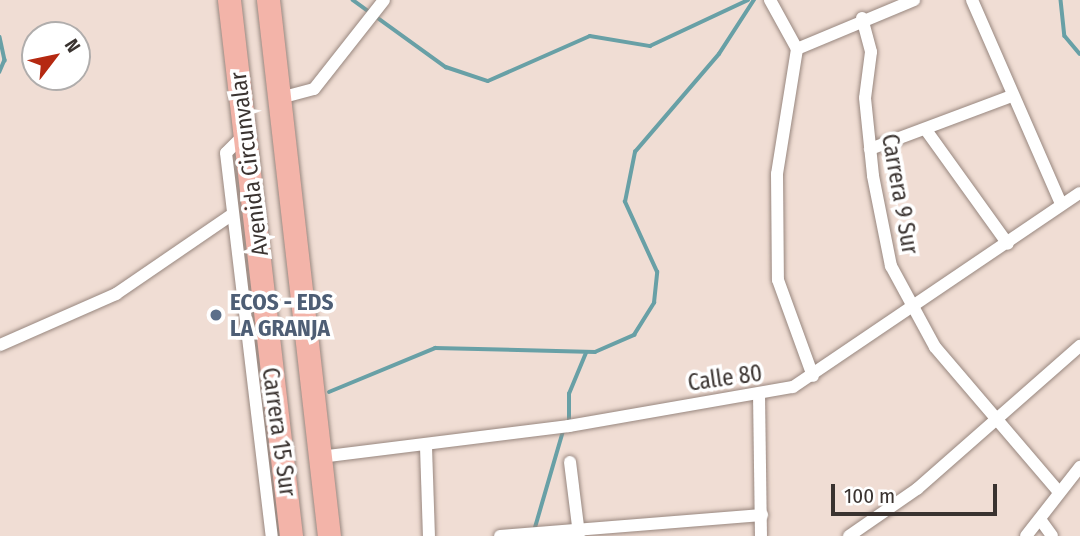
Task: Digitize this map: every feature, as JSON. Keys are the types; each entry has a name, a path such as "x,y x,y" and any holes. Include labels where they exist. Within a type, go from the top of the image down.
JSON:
{"highway":[{"name":"Avenida Circunvalar","path":"229,0 291,536"},
{"name":"Avenida Circunvalar","path":"268,0 329,536"}],"street":[{"path":"280,98 314,89 384,0"},
{"path":"770,0 797,49 777,174 778,281 813,376"},
{"path":"797,49 862,18 914,0"},
{"path":"972,0 1061,204"},
{"name":"Carrera 9 Sur","path":"862,18 870,51 865,98 884,244 911,313 993,419 1058,491"},
{"path":"870,149 1012,96"},
{"path":"926,130 1008,244"},
{"name":"Carrera 15 Sur","path":"246,133 226,153 230,216 272,536"},
{"name":"Calle 80","path":"320,457 426,447 565,427 759,394 813,376 911,313 1080,193"},
{"path":"0,345 116,294 230,216"},
{"path":"849,536 917,489 993,419 1080,346"},
{"path":"759,394 761,536"},
{"path":"426,447 429,536"},
{"path":"570,462 579,532"},
{"path":"1026,536 1042,522 1058,491 1080,467"},
{"path":"500,536 579,532 762,515"},
{"path":"1042,522 1052,536"}],"waterway":[{"path":"353,0 446,67 488,81 590,36 650,46 748,0"},
{"path":"329,392 435,348 595,352 634,335 654,303 657,272 625,202 635,152 719,54 754,0"},
{"path":"1061,0 1065,36 1080,54"},
{"path":"0,37 5,60 0,72"},
{"path":"569,421 569,394 586,353"},
{"path":"534,531 563,431"}],"place":[{"name":"ECOS - EDS LA GRANJA","path":"216,315"}]}
